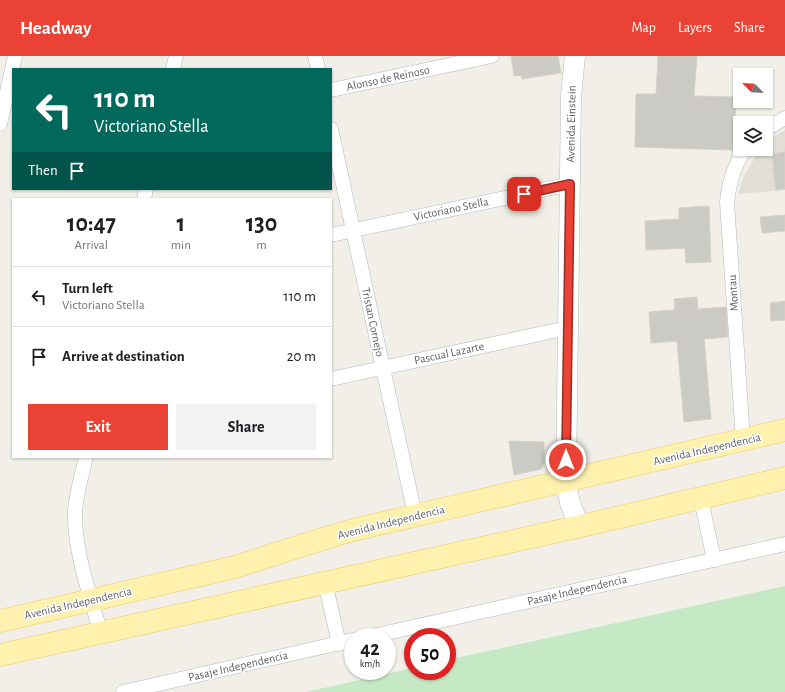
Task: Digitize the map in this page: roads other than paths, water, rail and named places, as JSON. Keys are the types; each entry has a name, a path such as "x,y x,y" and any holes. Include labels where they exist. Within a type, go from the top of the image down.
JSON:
{"main road":[{"name":"Avenida Einstein","path":"575,56 571,96 566,482 570,503 579,526"},
{"name":"Avenida Independencia","path":"0,621 235,567 323,538 415,515 566,482 785,430"},
{"path":"0,655 701,499 785,478"}],"street":[{"path":"0,124 2,104 15,56"},
{"path":"173,68 176,56"},
{"path":"315,56 318,68"},
{"name":"Alonso de Reinoso","path":"332,90 492,56"},
{"path":"773,125 785,118"},
{"name":"Tristan Cornejo","path":"332,134 415,515"},
{"name":"Montau","path":"742,156 733,172 727,202 743,440"},
{"name":"Victoriano Stella","path":"332,235 570,184"},
{"name":"Pascual Lazarte","path":"332,379 567,328"},
{"path":"86,458 77,500 75,519 77,539 101,633"},
{"path":"701,499 714,560"},
{"name":"Pasaje Independencia","path":"396,631 785,544"},
{"path":"325,582 339,644"},
{"name":"Pasaje Independencia","path":"122,692 344,643"}]}
